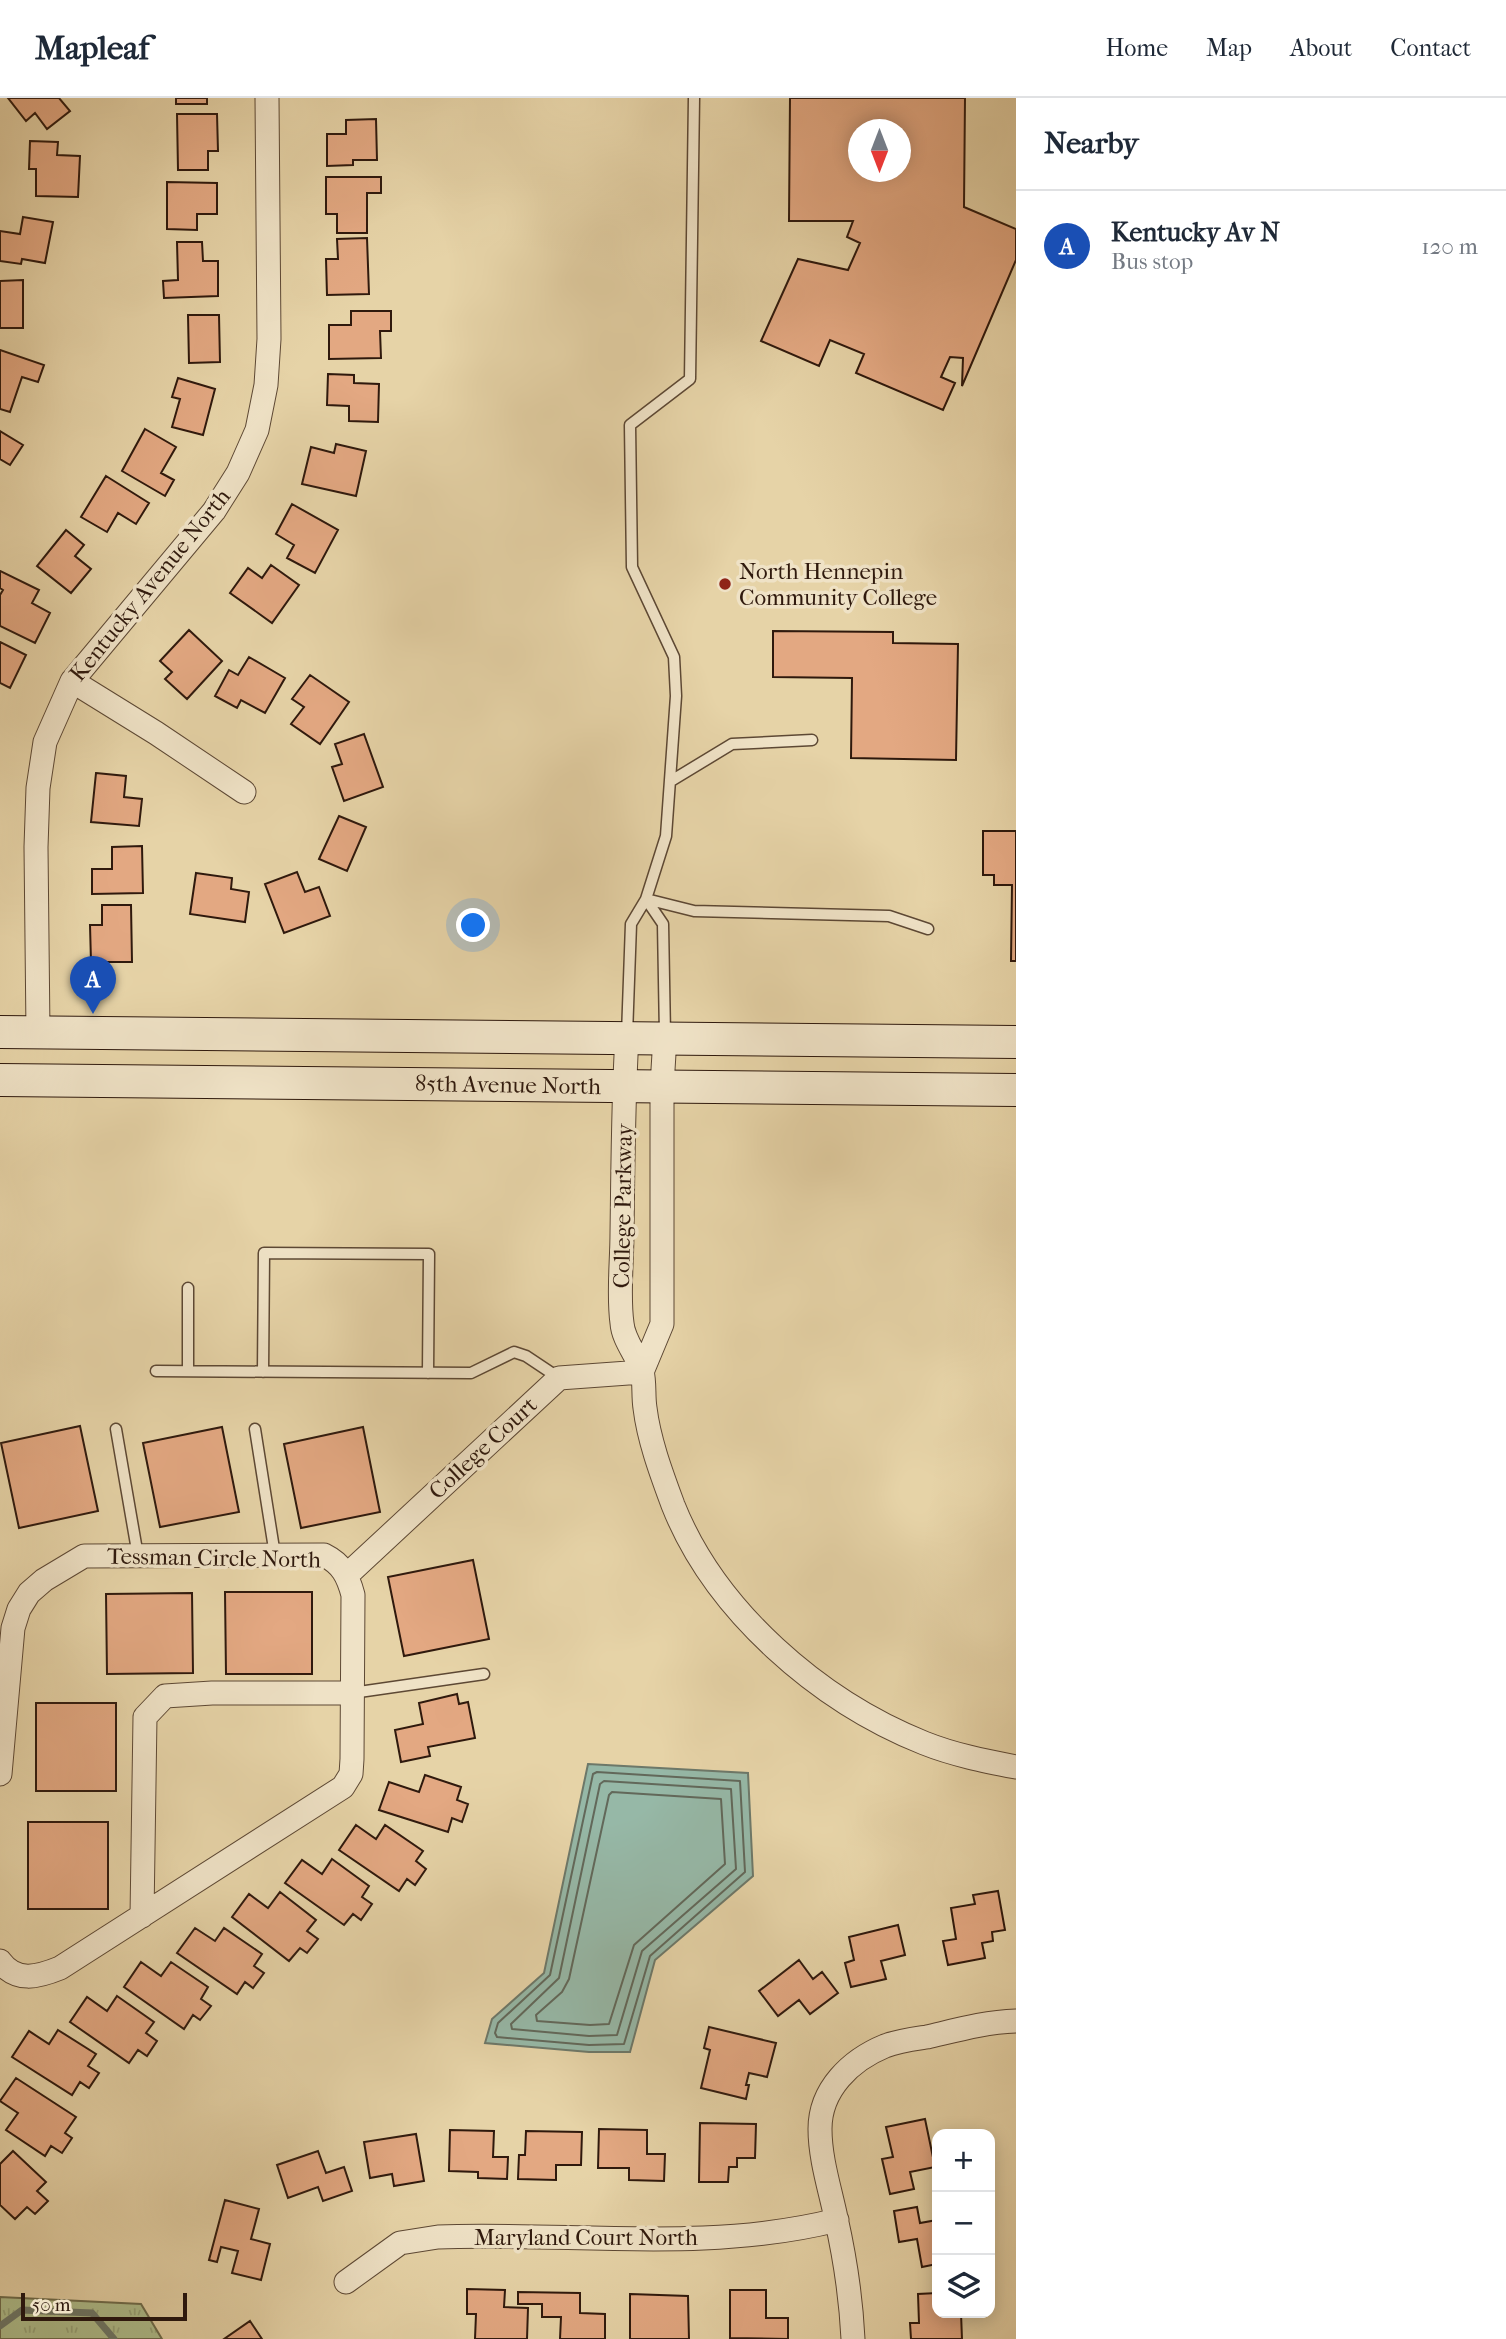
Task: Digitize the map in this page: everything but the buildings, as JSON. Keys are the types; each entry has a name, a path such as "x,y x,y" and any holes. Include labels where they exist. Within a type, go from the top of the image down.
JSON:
{"main road":[{"path":"0,1032 1016,1042"},
{"name":"85th Avenue North","path":"0,1080 1016,1090"}],"street":[{"name":"Kentucky Avenue North","path":"38,1032 36,860 38,788 45,742 72,681 215,511 238,472 257,430 267,385 269,339 267,98"},
{"path":"72,681 244,792"},
{"name":"College Parkway","path":"626,1037 622,1325 642,1372 645,1410 658,1460 674,1507 699,1557 736,1609 778,1650 822,1685 873,1719 925,1743 975,1759 1016,1767"},
{"name":"College Parkway","path":"642,1372 662,1324 665,1037"},
{"path":"559,1378 642,1372"},
{"name":"College Court","path":"346,1575 559,1378"},
{"name":"Tessman Circle North","path":"0,1774 13,1628 9,1604 84,1556 324,1555 337,1562 346,1575 353,1595 351,1774 343,1787 51,1972 42,1976 2,1973"},
{"path":"142,1916 145,1717 165,1696 212,1693 352,1693"},
{"path":"853,2339 851,2300 822,2154 820,2126 826,2098 842,2074 864,2057 887,2045 977,2025 1016,2021"},
{"name":"Maryland Court North","path":"346,2282 400,2243 438,2237 698,2238 757,2235 836,2220"}],"lane":[{"path":"626,1037 631,924 646,899 666,836 676,696 674,657 632,568 630,425 690,379 694,98"},
{"path":"671,781 732,744 812,740"},
{"path":"646,899 694,911 889,916 929,929"},
{"path":"646,899 663,924 665,1037"},
{"path":"263,1372 264,1253 275,1253 429,1254 428,1373"},
{"path":"188,1288 188,1371"},
{"path":"156,1371 471,1373 514,1352 526,1356 559,1378"},
{"path":"116,1429 138,1556"},
{"path":"255,1429 275,1555"},
{"path":"352,1693 484,1674"}],"green space":[{"path":"0,2297 141,2304 162,2339 0,2339"}],"water":[{"path":"588,1764 748,1773 753,1876 655,1960 630,2052 589,2052 485,2043 492,2019 544,1973"}],"waterway":[{"path":"0,2326 22,2310 92,2313 114,2339"}],"place":[{"name":"North Hennepin Community College","path":"725,584"},
{"name":"Kentucky Av N","path":"93,1014"}]}
